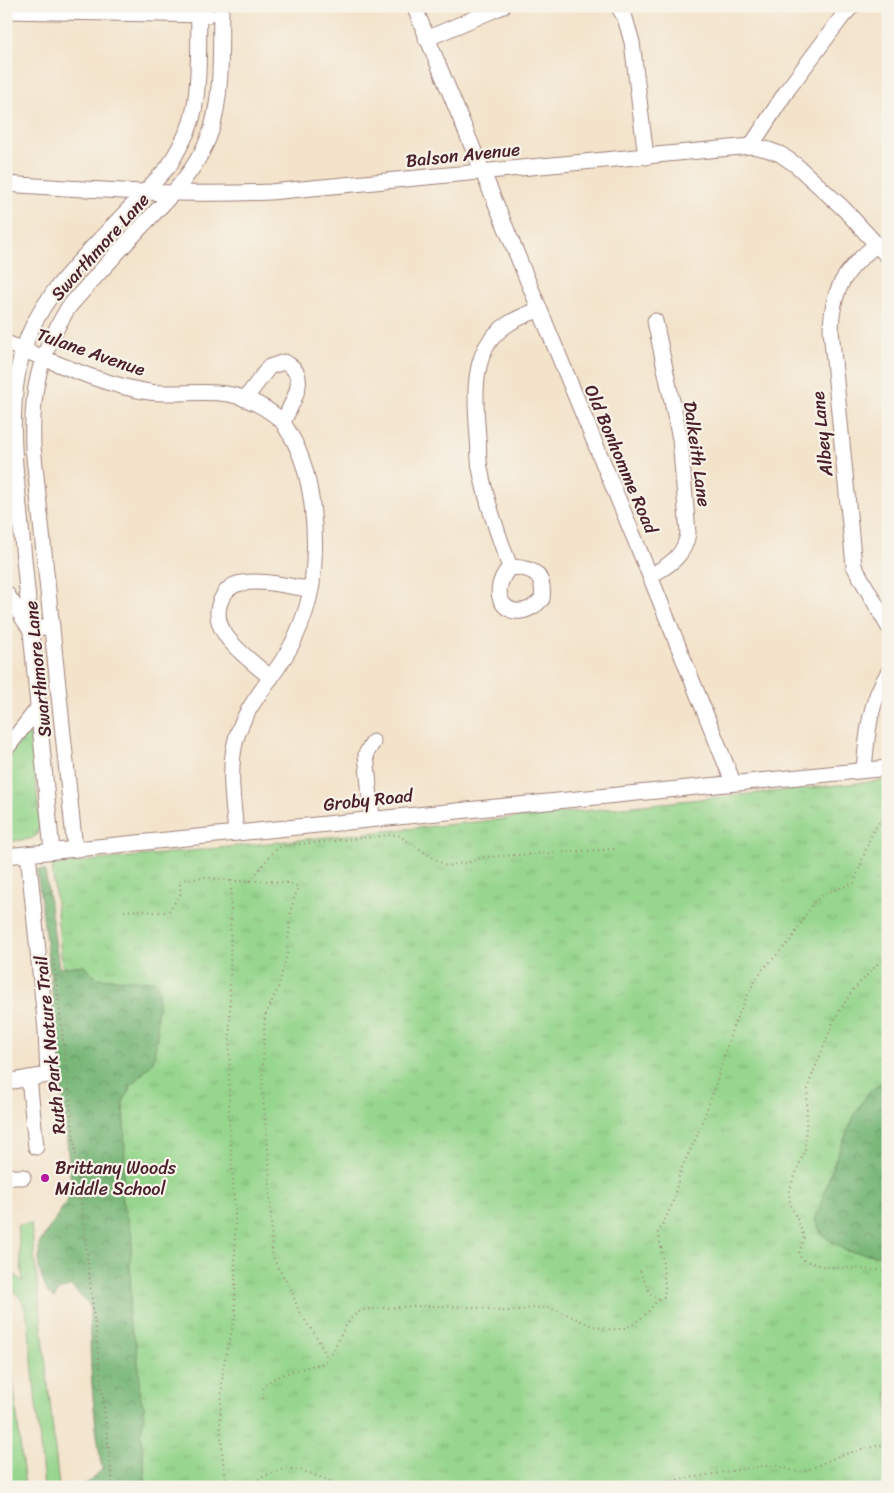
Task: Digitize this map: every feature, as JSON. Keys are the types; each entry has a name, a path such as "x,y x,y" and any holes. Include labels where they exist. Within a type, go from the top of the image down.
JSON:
{"street":[{"name":"Old Bonhomme Road","path":"414,6 538,310 650,576 733,782"},
{"path":"426,39 503,6"},
{"path":"618,6 625,18 632,42 646,157"},
{"path":"852,6 788,89 751,146 780,154 796,165 843,208 888,257"},
{"name":"Swarthmore Lane","path":"52,851 13,437 17,377 23,350 36,320 55,288 169,166 190,125 194,113 199,10"},
{"path":"6,11 221,11"},
{"name":"Swarthmore Lane","path":"75,849 33,431 34,398 42,358 68,308 175,192 196,162 206,143 218,95 221,11"},
{"name":"Balson Avenue","path":"6,184 145,193 230,194 270,192 751,146"},
{"name":"Albey Lane","path":"876,245 862,256 841,281 832,312 831,330 854,566 888,626"},
{"path":"510,567 497,532 480,467 476,409 477,385 480,364 486,347 506,324 538,310"},
{"name":"Dalkeith Lane","path":"650,576 676,559 684,548 688,533 680,440 655,321"},
{"name":"Tulane Avenue","path":"6,343 97,378 149,392 218,393 246,399 265,409 282,422 299,449 309,484 314,538 314,565 311,589 295,640 257,696 244,719 235,744 231,779 236,832"},
{"path":"246,399 269,367 284,362 292,366 298,372 299,380 297,390 282,422"},
{"path":"271,678 236,647 221,630 217,616 219,604 227,591 238,584 244,583 257,582 311,589"},
{"path":"6,593 30,629 52,626"},
{"path":"864,770 868,726 872,707 882,681 888,673"},
{"name":"Swarthmore Lane","path":"6,749 38,708"},
{"path":"372,819 366,754 373,742"},
{"path":"733,782 888,768"},
{"name":"Groby Road","path":"6,856 733,782"},
{"path":"6,1082 48,1075 46,1030 28,854"},
{"path":"29,1078 36,1147"},
{"path":"6,1174 11,1177 23,1177"}],"path":[{"path":"263,1400 263,1389 269,1382 283,1375 328,1360 346,1326 354,1316 363,1310 448,1306 503,1311 539,1307 558,1311 591,1326 619,1329 625,1328 637,1321 658,1299 664,1297 662,1252 658,1233 672,1205 681,1169 696,1138 713,1093 733,1026 748,994 763,969 792,940 814,902 824,894 854,883 870,838 877,825 888,813"},
{"path":"250,881 274,851 282,846 392,835 398,835 446,866 470,862 484,857 618,849"},
{"path":"124,911 166,912 170,910 181,893 179,881 206,877 231,881 276,882 293,884 298,887 291,909 288,954 278,988 265,1016 262,1088 269,1158 272,1252 291,1288 299,1312 316,1334 328,1360"},
{"path":"228,1487 223,1462 220,1422 222,1368 235,1317 235,1212 229,1117 231,881"},
{"name":"Ruth Park Nature Trail","path":"53,953 112,1487"},
{"path":"888,954 853,990 835,1018 821,1050 808,1086 805,1150 800,1166 790,1186 789,1198 804,1237 799,1253 801,1259 821,1266 888,1270"},
{"path":"640,1271 650,1294 658,1299"},
{"path":"643,1487 682,1478 772,1465 803,1472 841,1455 888,1443"},
{"path":"245,1487 269,1475 290,1469 307,1473 343,1487"}],"green space":[{"path":"25,735 30,735 32,738 40,826 36,836 30,839 6,842 6,759"},
{"path":"888,780 888,1487 115,1487 52,865"},
{"path":"37,870 45,870 59,968 83,965 97,978 153,981 157,984 159,991 157,1039 153,1062 130,1088 123,1103 125,1145 122,1201 133,1238 130,1261 131,1297 128,1319 136,1343 140,1379 139,1393 145,1409 141,1433 146,1487 79,1487 90,1481 102,1469 92,1388 90,1306 71,1286 60,1290 54,1298 47,1292 39,1270 39,1244 72,1193 51,980"},
{"path":"888,1079 888,1253 874,1255 846,1251 822,1235 815,1220 836,1158 855,1114 869,1091"},
{"path":"31,1224 59,1487 44,1487 28,1320 22,1300 6,1283 6,1267 23,1282 17,1225"},
{"path":"6,1317 25,1487 6,1487"}],"place":[{"name":"Brittany Woods Middle School","path":"45,1178"}]}
